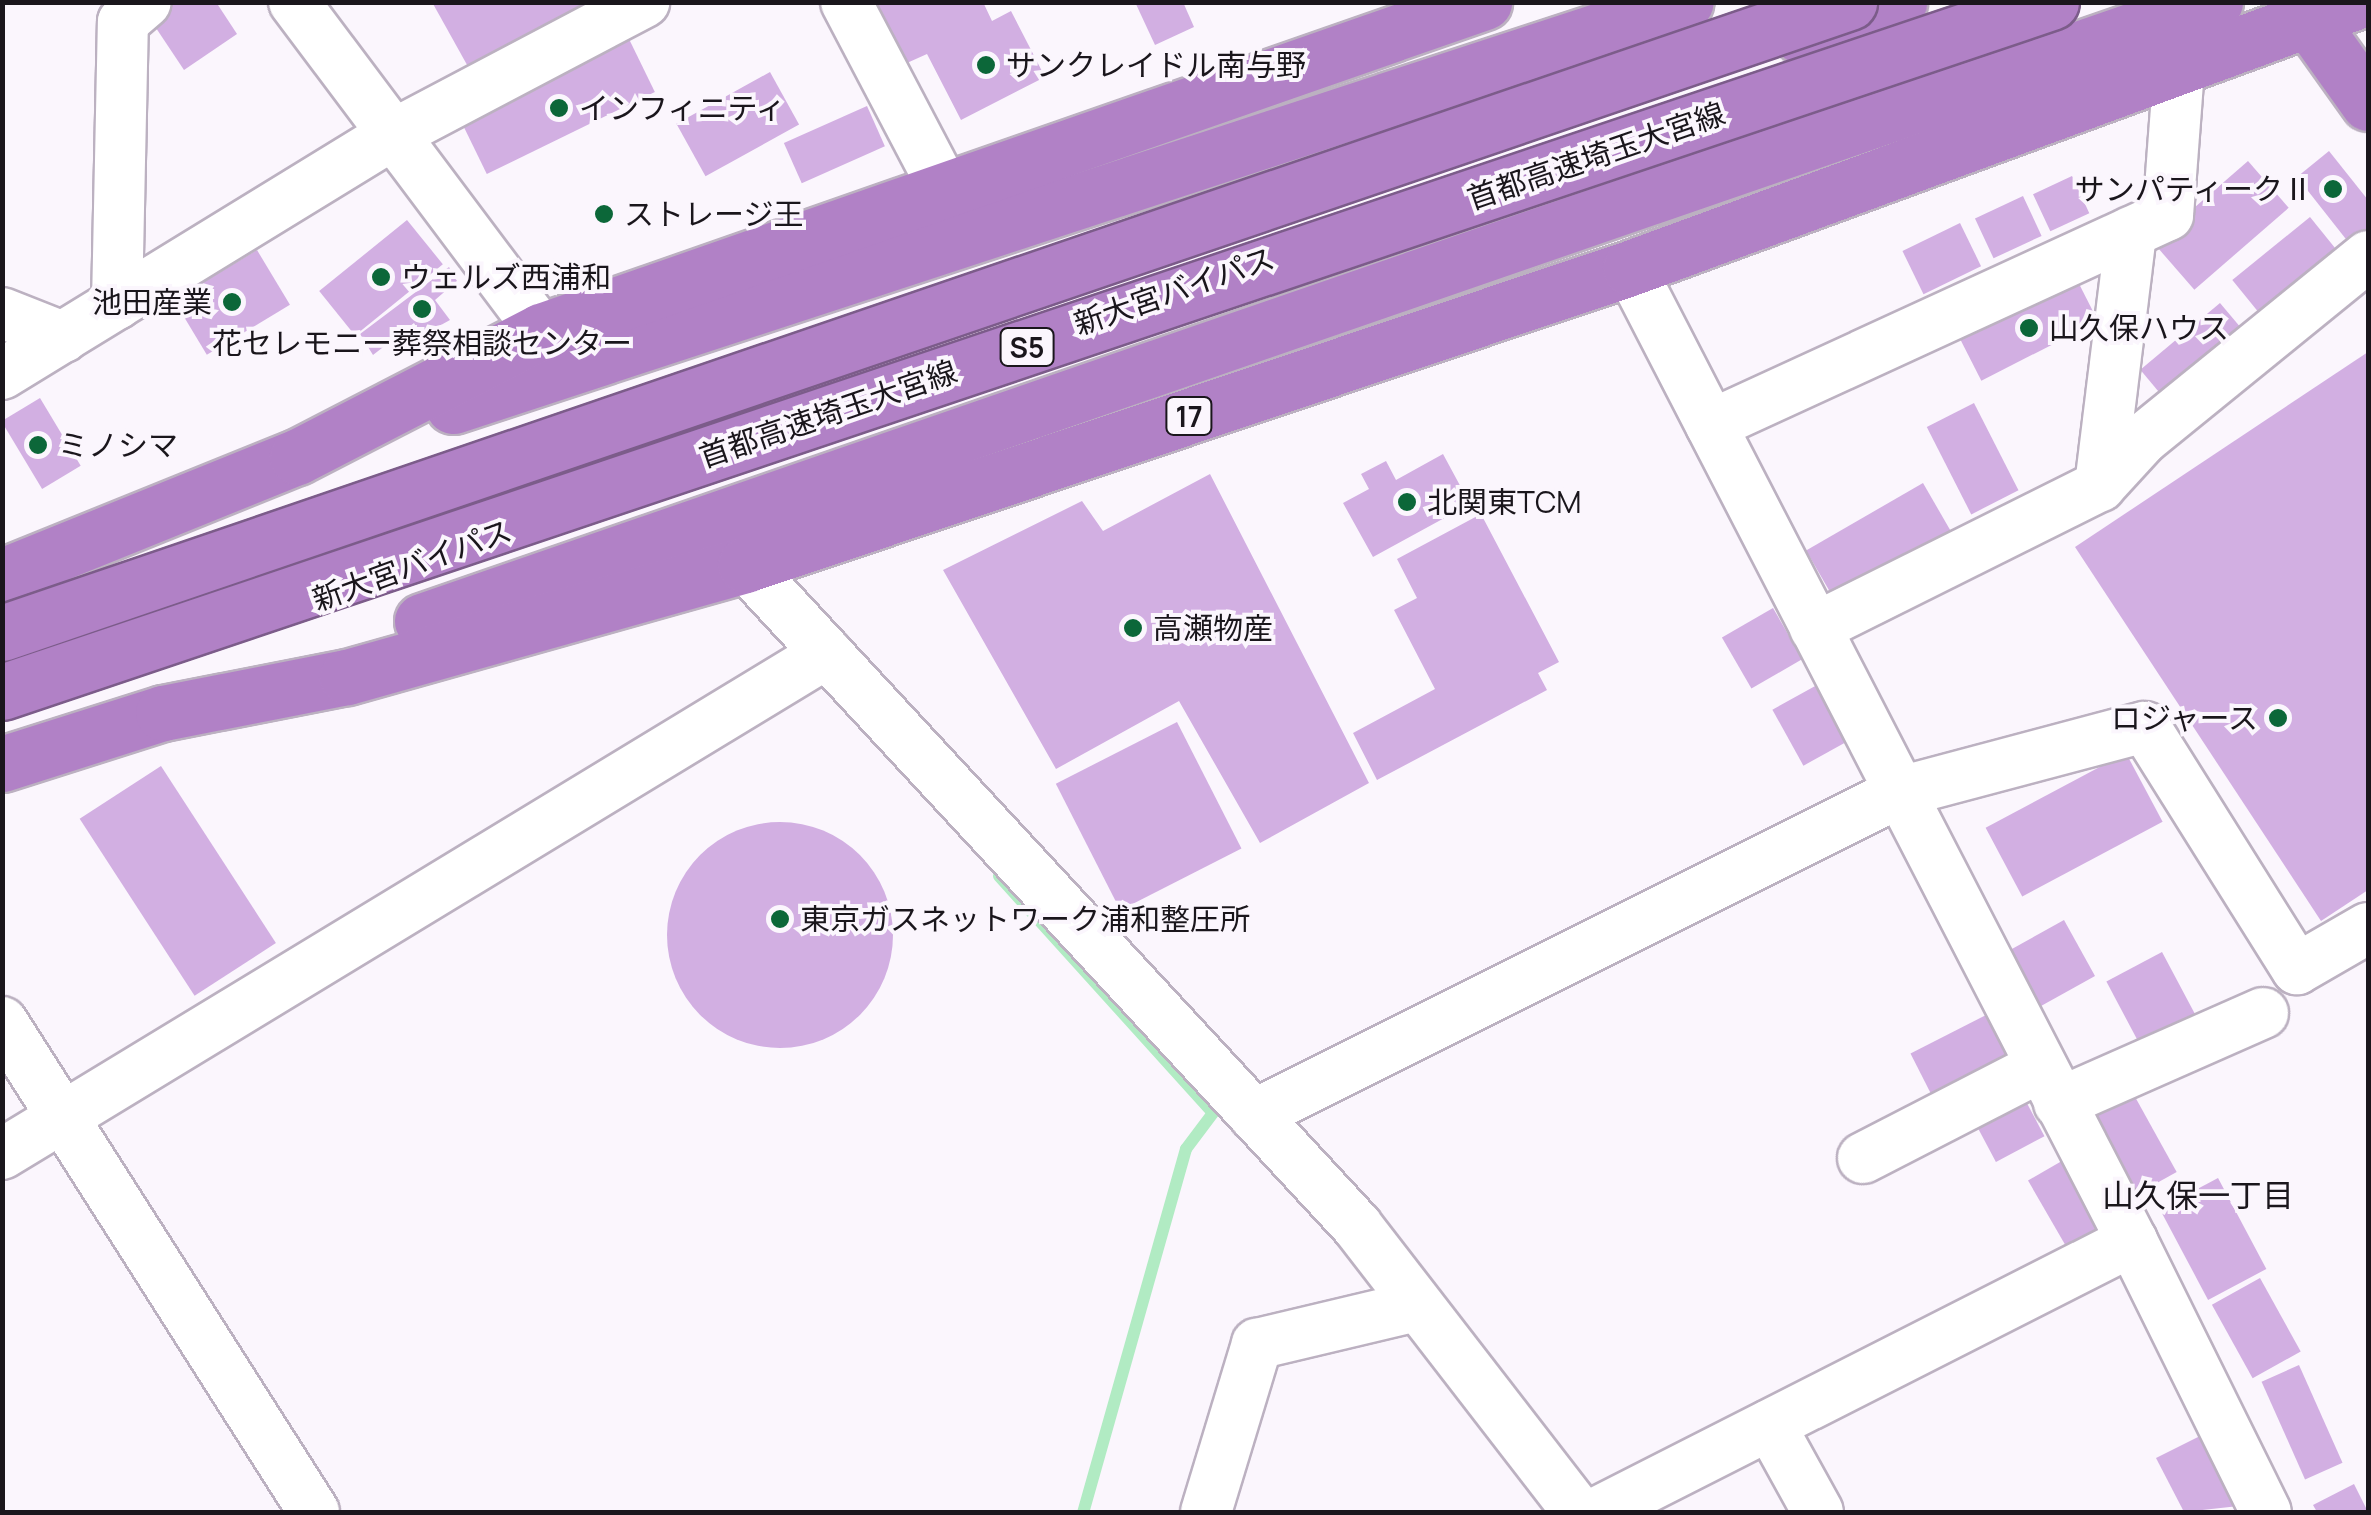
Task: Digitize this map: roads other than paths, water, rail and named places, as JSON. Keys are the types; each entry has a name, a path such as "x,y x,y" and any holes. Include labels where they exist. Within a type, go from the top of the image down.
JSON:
{"highway":[{"path":"2,576 296,457 1686,2"},
{"name":"首都高速埼玉大宮線","path":"2,634 1849,2"},
{"name":"新大宮バイパス","path":"2,608 1144,258 1899,2"},
{"name":"新大宮バイパス","path":"2,712 1157,296 2012,2"},
{"name":"首都高速埼玉大宮線","path":"2,692 2052,2"},
{"path":"162,713 664,535 2215,2"},
{"path":"296,457 541,330 943,187 1483,3"},
{"path":"2320,8 2368,103"},
{"name":"17","path":"2,764 162,713 347,677 745,564 1630,268 2180,67 2320,8"}],"street":[{"path":"117,304 123,22 146,2"},
{"path":"294,2 541,330"},
{"path":"2,374 394,134 644,2"},
{"path":"846,2 943,187"},
{"path":"1711,425 2168,214 2180,67"},
{"path":"2100,486 2130,232"},
{"path":"1815,628 2100,486 2143,439 2368,256"},
{"path":"1630,268 2132,1241 2266,1512"},
{"path":"2,312 63,337"},
{"path":"745,564 1254,1115 1417,1306 1578,1512"},
{"path":"2,1154 828,653"},
{"path":"1254,1115 1900,792 2155,729 2297,969 2368,928"},
{"path":"1863,1158 2049,1085 2263,1013"},
{"path":"2,1022 314,1512"},
{"path":"1598,1512 2132,1241"},
{"path":"1206,1512 1257,1344 1417,1306"},
{"path":"1770,1425 1818,1512"}],"waterway":[{"path":"999,876 1213,1113 1186,1149 1083,1512"}],"place":[{"name":"サンクレイドル南与野","path":"986,65"},
{"name":"インフィニティ","path":"559,108"},
{"name":"サンパティークⅡ","path":"2333,189"},
{"name":"ストレージ王","path":"604,214"},
{"name":"ウェルズ西浦和","path":"381,277"},
{"name":"池田産業","path":"232,302"},
{"name":"花セレモニー葬祭相談センター","path":"422,309"},
{"name":"山久保ハウス","path":"2029,328"},
{"name":"ミノシマ","path":"38,445"},
{"name":"北関東TCM","path":"1407,502"},
{"name":"高瀬物産","path":"1133,628"},
{"name":"ロジャース","path":"2278,718"},
{"name":"東京ガスネットワーク浦和整圧所","path":"780,919"}],"district":[{"name":"山久保一丁目","path":"2198,1195"}]}
